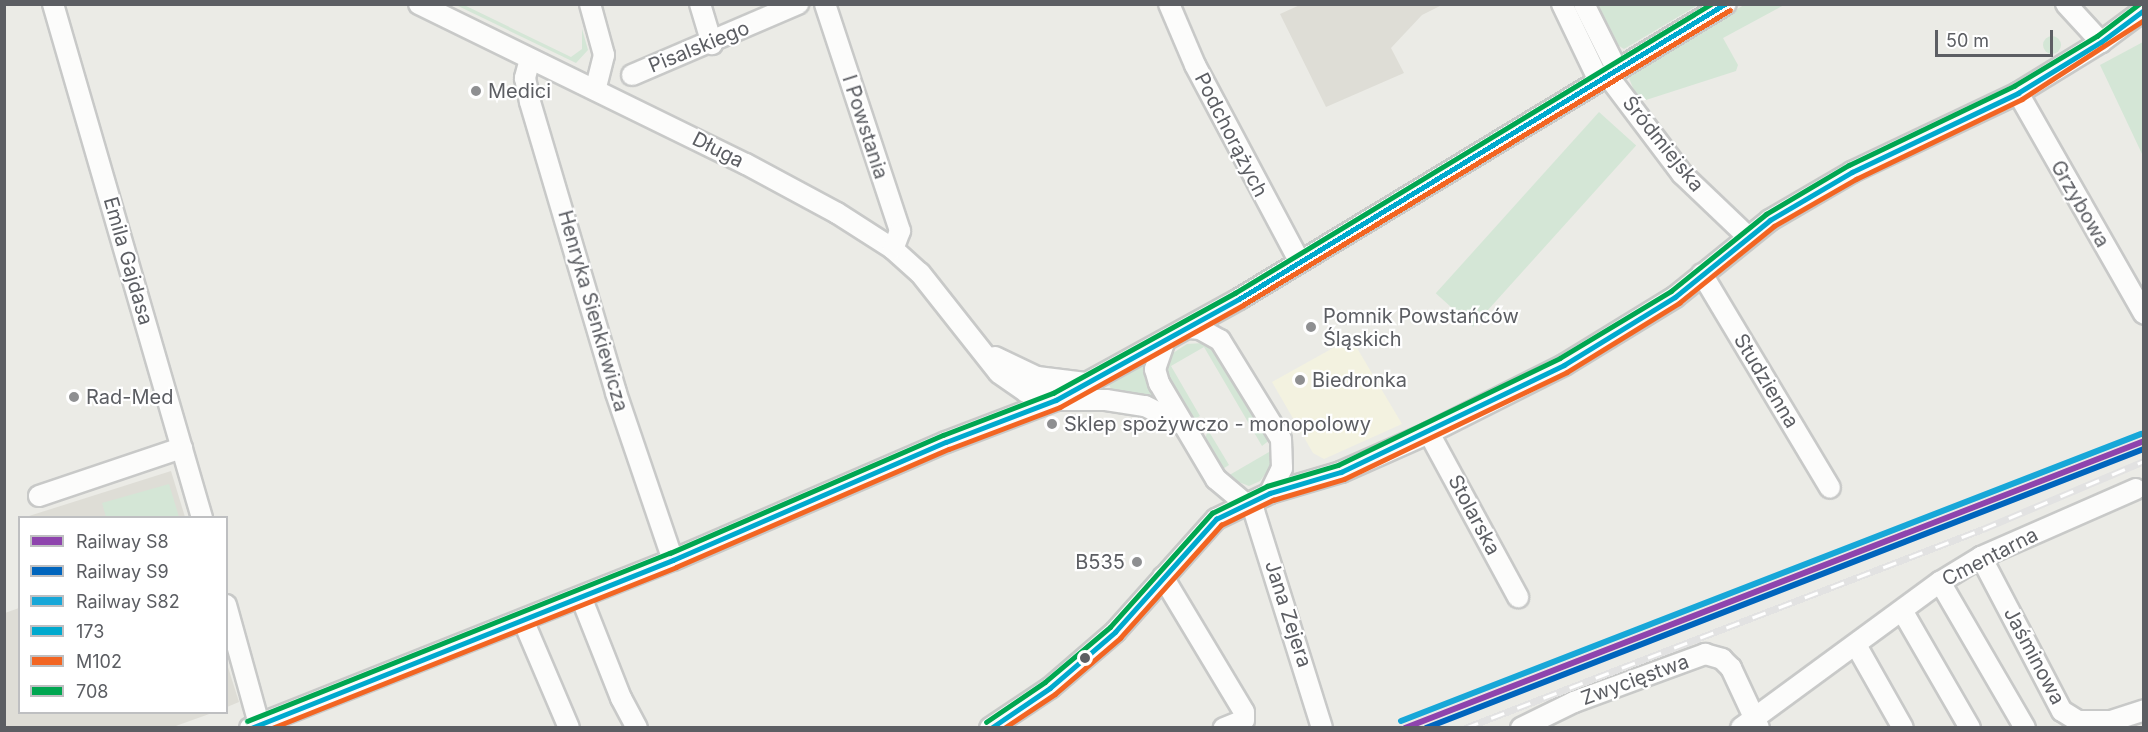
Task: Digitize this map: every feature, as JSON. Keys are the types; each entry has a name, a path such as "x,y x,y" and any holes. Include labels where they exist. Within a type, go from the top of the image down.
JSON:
{"street":[{"name":"Emila Gajdasa","path":"53,4 201,516"},
{"name":"Długa","path":"419,4 799,192 893,249 920,273 981,346 999,373 1026,392 1056,400 1106,400 1146,406 1181,424"},
{"path":"590,4 604,55 595,90"},
{"path":"700,4 712,44"},
{"name":"Pisalskiego","path":"632,75 712,44 798,4"},
{"name":"I Powstania","path":"825,4 900,231 893,249"},
{"name":"Podchorążych","path":"1169,4 1195,65 1299,261"},
{"path":"1562,4 1608,76"},
{"path":"1584,4 1608,76"},
{"name":"Śródmiejska","path":"1056,400 1164,343 1726,4"},
{"path":"2066,4 2101,42"},
{"path":"990,728 1050,688 1115,632 1205,529 1247,503 1270,493 1341,471 1430,433 1564,365 1675,297 1747,236 1852,172 2018,93 2101,42 2144,10"},
{"name":"Henryka Sienkiewicza","path":"530,59 525,78 530,102 616,393 673,560"},
{"name":"Śródmiejska","path":"1608,76 1682,174 1747,236"},
{"name":"Grzybowa","path":"2018,93 2144,314"},
{"name":"Studzienna","path":"1702,274 1830,488"},
{"path":"1189,328 1200,328 1220,340 1281,440 1282,468 1270,493"},
{"path":"1164,343 1155,369 1181,424 1216,479 1247,503"},
{"name":"Długa","path":"981,346 1008,366 1037,377 1086,383"},
{"path":"992,423 1006,404 1007,392 999,373"},
{"path":"228,613 257,726 673,560 992,423 1056,400"},
{"name":"Stolarska","path":"1430,433 1518,597"},
{"path":"39,496 182,448"},
{"name":"Cmentarna","path":"1752,724 1940,582 1981,557 2136,489"},
{"name":"Jana Zejera","path":"1247,503 1257,519 1322,728"},
{"name":"Jaśminowa","path":"1981,557 2062,711 2078,721 2111,721 2144,710"},
{"path":"1163,577 1244,712 1244,720 1224,728"},
{"path":"1940,582 2025,728"},
{"path":"581,597 621,699 637,728"},
{"path":"1903,612 1970,728"},
{"path":"523,620 569,728"},
{"path":"1856,645 1903,728"},
{"name":"Zwycięstwa","path":"1521,728 1574,702 1705,654 1722,659 1731,668 1752,724"}],"shaded area":[{"path":"1302,4 1442,5 1422,15 1391,48 1404,73 1326,107 1280,14"},
{"path":"456,5 464,5 571,57 582,49 582,29 588,50 576,63"},
{"path":"1596,5 1698,5 1624,49 1614,43"},
{"path":"1744,5 1784,5 1723,38 1738,65 1736,71 1646,100 1635,93 1627,73"},
{"path":"2052,36 2058,39 2061,45 2058,51 2052,54 2046,51 2043,45 2046,39"},
{"path":"2143,42 2143,156 2100,65"},
{"path":"1599,112 1636,145 1473,327 1436,293"},
{"path":"1351,338 1402,424 1324,459 1313,453 1272,382"},
{"path":"1203,343 1218,349 1271,439 1262,446 1204,347 1171,366 1200,416 1193,420 1168,380 1164,363 1173,353 1187,344"},
{"path":"1140,365 1147,367 1155,402 1112,392 1109,384"},
{"path":"1208,430 1229,465 1221,470 1204,442"},
{"path":"1274,449 1272,465 1260,481 1249,486 1226,477"},
{"path":"171,471 185,516 29,516"},
{"path":"169,484 179,516 106,516 102,503"},
{"path":"18,608 18,714 209,714 173,727 5,727 5,613"},
{"path":"228,667 239,702 228,707"}],"railway":[{"path":"1465,728 1983,529 2144,461"}],"rail line":[{"name":"S82","path":"1401,721 2141,434"},
{"name":"S8","path":"1405,728 2144,441"},
{"name":"S9","path":"1426,728 2144,449"}],"transit line":[{"name":"708","path":"247,721 670,553 943,435 1053,393 1235,293 1711,4"},
{"name":"173","path":"251,728 673,560 946,442 1056,400 1239,299 1725,4"},
{"name":"708","path":"986,722 1045,682 1110,627 1212,513 1267,486 1338,465 1560,358 1671,291 1766,214 1849,165 2014,86 2097,36 2139,4"},
{"name":"M102","path":"272,728 676,567 949,449 1060,407 1243,305 1730,10"},
{"name":"173","path":"991,728 1050,688 1115,632 1216,519 1270,493 1341,472 1564,365 1675,297 1770,220 1852,172 2018,93 2101,42 2144,10"},
{"name":"M102","path":"1004,728 1055,694 1120,638 1221,525 1273,500 1344,479 1567,372 1679,303 1774,226 1856,179 2022,99 2144,20"}],"place":[{"name":"Medici","path":"476,91"},
{"name":"Pomnik Powstańców Śląskich","path":"1311,327"},
{"name":"Biedronka","path":"1300,380"},
{"name":"Rad-Med","path":"74,397"},
{"name":"Sklep spożywczo - monopolowy","path":"1052,424"},
{"name":"B535","path":"1137,562"}]}
